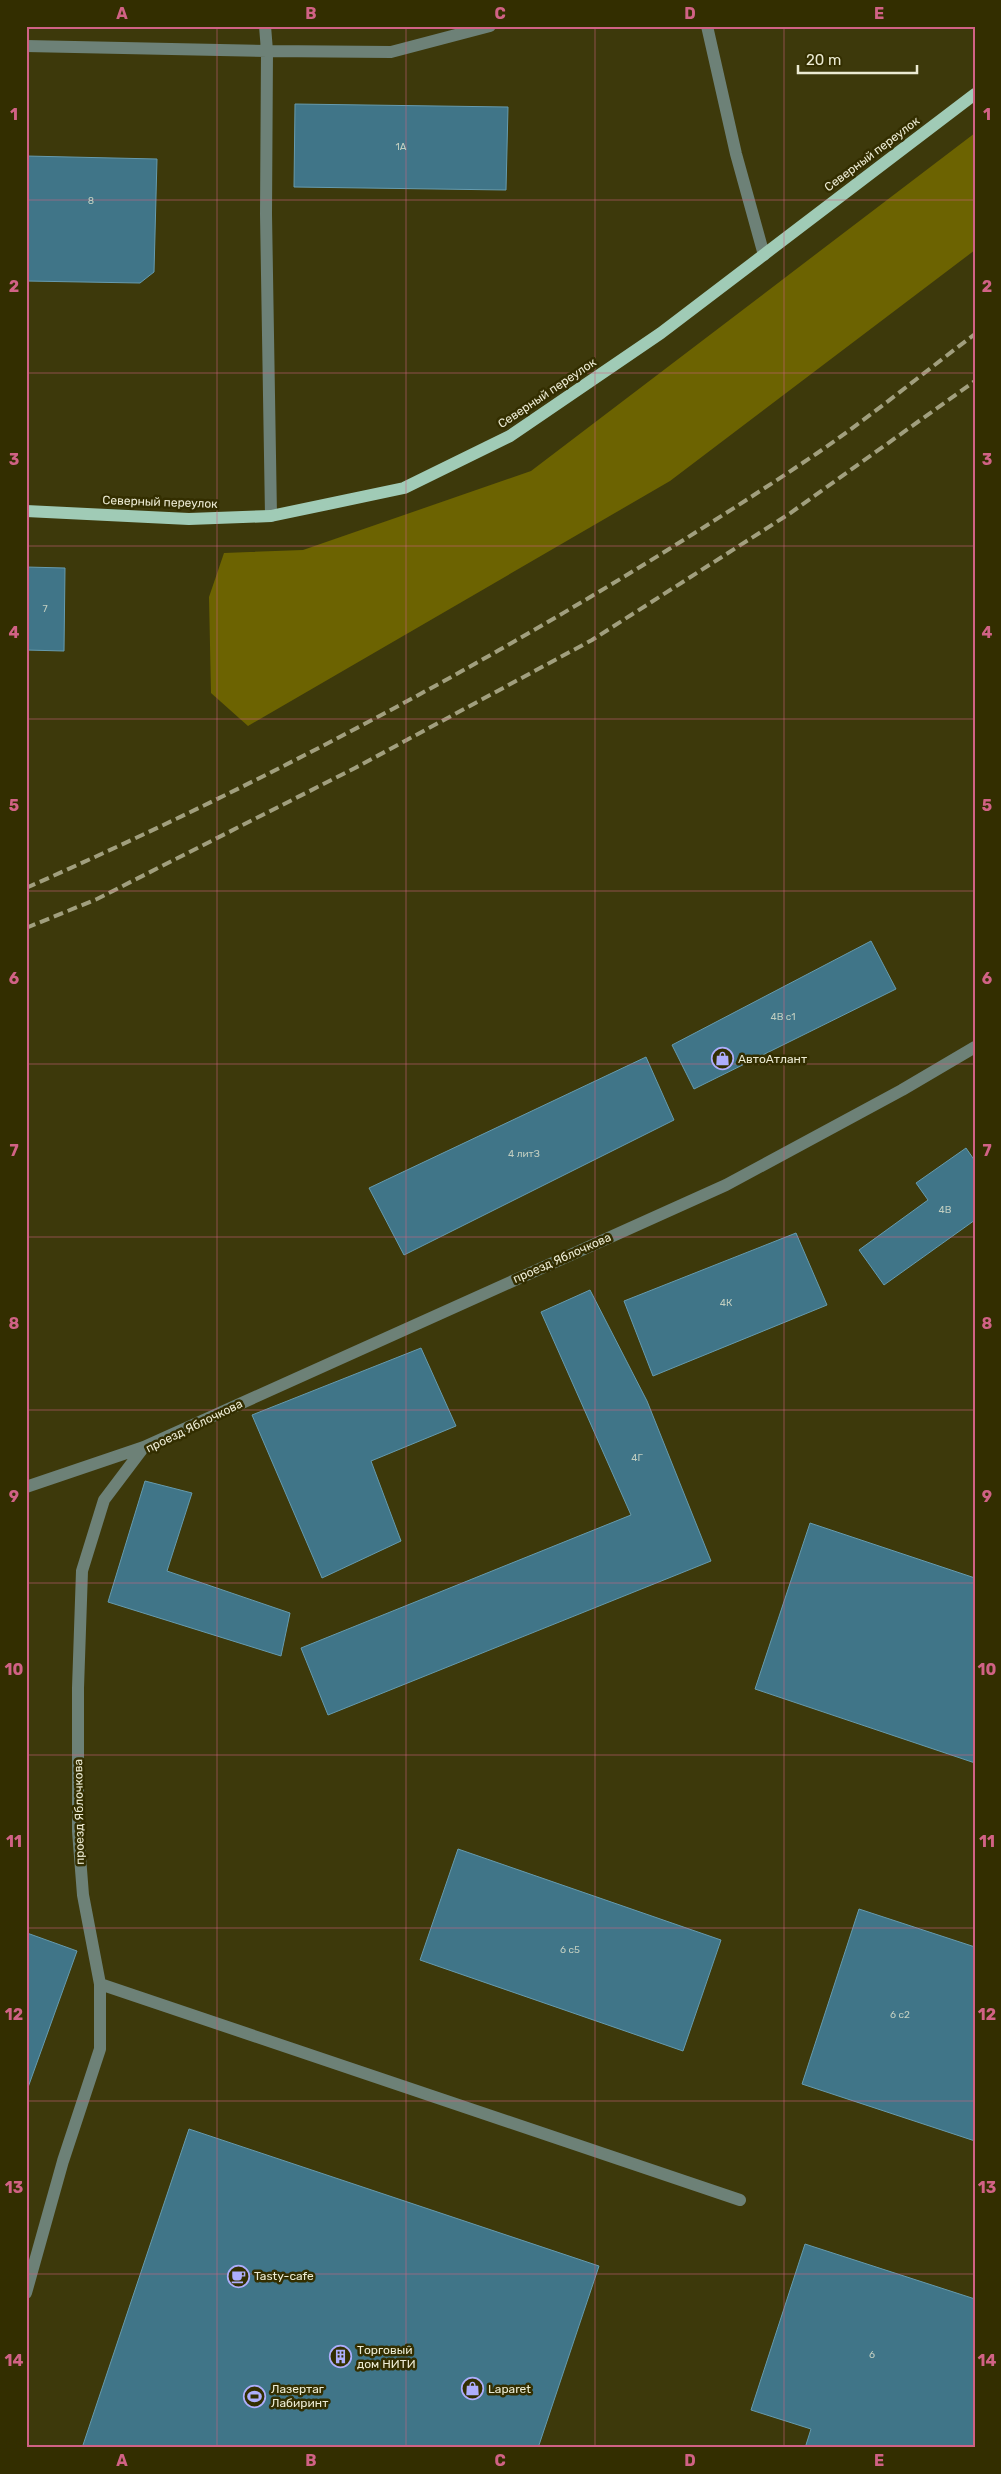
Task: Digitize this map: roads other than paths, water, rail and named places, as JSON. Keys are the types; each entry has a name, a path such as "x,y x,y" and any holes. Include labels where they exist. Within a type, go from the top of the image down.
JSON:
{"main road":[{"name":"Северный переулок","path":"26,511 188,519 271,516 404,488 510,436 661,332 975,94"}],"street":[{"path":"265,26 267,51 266,214 271,516"},
{"path":"26,46 391,52 490,26"},
{"path":"707,26 736,154 764,254"},
{"name":"проезд Яблочкова","path":"26,2293 62,2161 100,2049 100,1984 83,1895 78,1832 78,1688 82,1571 104,1500 144,1447 726,1185 902,1090 975,1047"},
{"path":"26,1487 144,1447"},
{"path":"100,1984 740,2200"}],"railway":[{"path":"26,888 231,792 431,688 529,633 626,576 816,454 975,334"},
{"path":"26,928 97,899 355,768 592,640 789,514 975,381"}],"place":[{"name":"АвтоАтлант","path":"722,1059"},
{"name":"Tasty-cafe","path":"238,2276"},
{"name":"Торговый дом НИТИ","path":"341,2357"},
{"name":"Laparet","path":"472,2389"},
{"name":"Лазертаг Лабиринт","path":"255,2396"}]}
